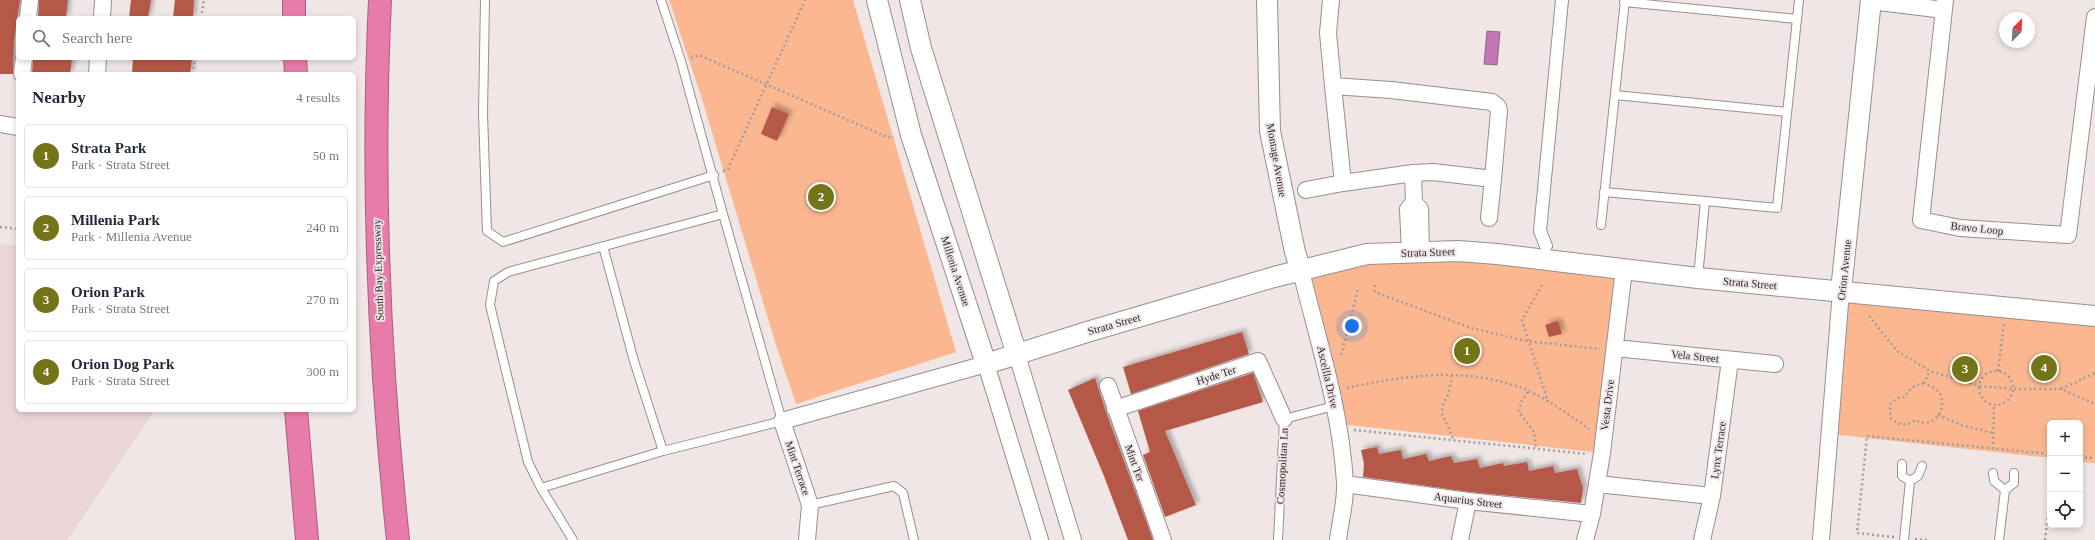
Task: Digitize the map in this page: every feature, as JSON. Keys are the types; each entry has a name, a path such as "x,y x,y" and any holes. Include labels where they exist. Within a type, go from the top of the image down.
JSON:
{"highway":[{"path":"294,0 294,16"},
{"name":"South Bay Expressway","path":"380,0 375,121 377,242 386,409 398,540"},
{"path":"295,60 296,72"},
{"path":"296,412 307,540"}],"street":[{"path":"28,16 30,0"},
{"path":"102,16 103,0"},
{"name":"Millenia Avenue","path":"876,0 911,135 986,364 1040,540"},
{"path":"910,0 921,48 1073,540"},
{"name":"Montage Avenue","path":"1266,0 1270,131 1301,271"},
{"path":"1331,0 1328,33 1343,183"},
{"path":"1546,246 1540,231 1562,0"},
{"path":"1871,1 1945,5"},
{"name":"Orion Avenue","path":"1821,540 1841,291 1871,1"},
{"name":"Bravo Loop","path":"1945,5 1921,220 1960,228 2068,236 2093,50 2095,17"},
{"path":"22,72 24,60"},
{"path":"97,72 98,60"},
{"path":"1333,86 1391,90 1492,102 1498,107 1499,111 1489,218"},
{"path":"0,124 16,122"},
{"path":"1306,190 1413,173 1433,172 1493,179"},
{"path":"1413,173 1414,203 1408,209 1416,253"},
{"name":"Strata Street","path":"782,421 986,364 1086,332 1301,271 1367,254 1458,251 1497,254 1698,278 2095,316"},
{"name":"Vesta Drive","path":"1585,540 1592,514 1597,484 1608,348 1624,269"},
{"name":"Ascellla Drive","path":"1301,271 1334,398 1340,428 1346,484 1338,540"},
{"name":"Vela Street","path":"1608,348 1775,364"},
{"name":"Lynx Terrace","path":"1702,540 1712,496 1730,360"},
{"name":"Hyde Ter","path":"1115,409 1258,361 1284,419"},
{"name":"Mint Ter","path":"1108,386 1163,540"},
{"name":"Mint Terrace","path":"782,421 810,505 806,540"},
{"name":"Aquarius Street","path":"1346,484 1468,501 1592,514"},
{"path":"1597,484 1712,496"},
{"path":"1460,540 1468,501"}],"lane":[{"path":"485,0 483,114 487,231 503,242 714,175"},
{"path":"542,488 663,451 782,421 723,214 714,175 681,61 661,0"},
{"path":"1604,192 1777,208 1799,0"},
{"path":"1601,225 1624,1 1797,18"},
{"path":"1615,95 1787,112"},
{"path":"1698,278 1705,201"},
{"path":"573,540 528,462 490,305 494,281 508,272 723,214"},
{"path":"603,246 634,361 663,451"},
{"name":"Cosmopolitan Ln","path":"1278,540 1284,419 1334,398"},
{"path":"1902,464 1902,476 1910,481"},
{"path":"1910,481 1918,476 1922,466"},
{"path":"1993,473 1994,481 2005,490"},
{"path":"1999,540 2005,490 2014,483 2014,473"},
{"path":"1904,540 1910,481"},
{"path":"810,505 894,486 903,493 914,540"}],"path":[{"path":"201,16 204,0"},
{"path":"714,175 728,169 805,0"},
{"path":"681,61 699,55 887,137 911,135"},
{"path":"193,72 195,60"},
{"path":"0,227 16,230"},
{"path":"1375,285 1374,292 1471,328 1529,342 1608,348"},
{"path":"1542,285 1522,320 1548,402"},
{"path":"1341,355 1358,289"},
{"path":"1998,371 2006,307"},
{"path":"1869,316 1897,351 1930,371 1980,386 2013,389 2061,389 2095,404"},
{"path":"1924,384 1930,371"},
{"path":"1998,371 2008,376 2012,381 2013,389 2010,398 2006,402 1994,404 1985,400 1980,391 1980,386 1981,381 1988,373 1998,371"},
{"path":"2061,389 2095,373"},
{"path":"1334,398 1382,380 1441,374 1482,378 1516,386 1548,402 1593,432"},
{"path":"1452,375 1448,395 1443,402 1442,410 1444,419 1452,432 1453,440"},
{"path":"1924,384 1934,388 1941,395 1942,402 1938,415 1934,421 1927,424 1914,420 1908,425 1899,425 1891,419 1891,403 1898,398 1905,397 1909,389 1915,385 1924,384"},
{"path":"1528,392 1521,402 1519,412 1534,432 1536,448"},
{"path":"1993,449 1994,404"},
{"path":"1938,415 1961,425 1993,433"},
{"path":"1340,428 1591,454"},
{"path":"2083,457 2095,458"},
{"path":"2046,540 2047,528"}],"shaded area":[{"path":"669,0 853,0 956,352 796,404 776,345 702,99"},
{"path":"1487,31 1500,32 1497,65 1484,64"},
{"path":"0,244 16,246 16,412 154,412 67,540 0,540"},
{"path":"1367,254 1624,269 1602,453 1339,424 1301,271"},
{"path":"1841,291 2095,316 2095,463 2083,462 2083,420 2047,420 2047,458 1830,434"}],"building":[{"path":"0,0 20,0 18,16 16,16 13,74 0,74"},
{"path":"39,0 68,0 66,16 38,16"},
{"path":"131,0 151,0 148,16 129,16"},
{"path":"175,0 194,0 193,16 173,16"},
{"path":"33,60 72,60 70,72 32,72"},
{"path":"133,60 192,60 190,72 132,72"},
{"path":"772,107 789,114 777,141 761,134"},
{"path":"1558,321 1562,334 1549,337 1545,325"},
{"path":"1242,332 1249,354 1131,394 1123,367"},
{"path":"1253,373 1263,402 1165,431 1196,505 1165,517 1143,455 1150,452 1138,411"},
{"path":"1095,378 1153,540 1128,540 1104,476 1068,390"},
{"path":"1377,447 1379,454 1401,450 1403,459 1426,454 1429,461 1451,456 1454,463 1477,459 1480,468 1503,463 1504,466 1527,462 1529,471 1553,466 1555,473 1577,469 1583,488 1581,503 1469,492 1363,477 1364,464 1361,450"}],"place":[{"name":"Millenia Park","path":"821,197"},
{"name":"Strata Park","path":"1467,351"},
{"name":"Orion Dog Park","path":"2044,368"},
{"name":"Orion Park","path":"1965,369"}]}
